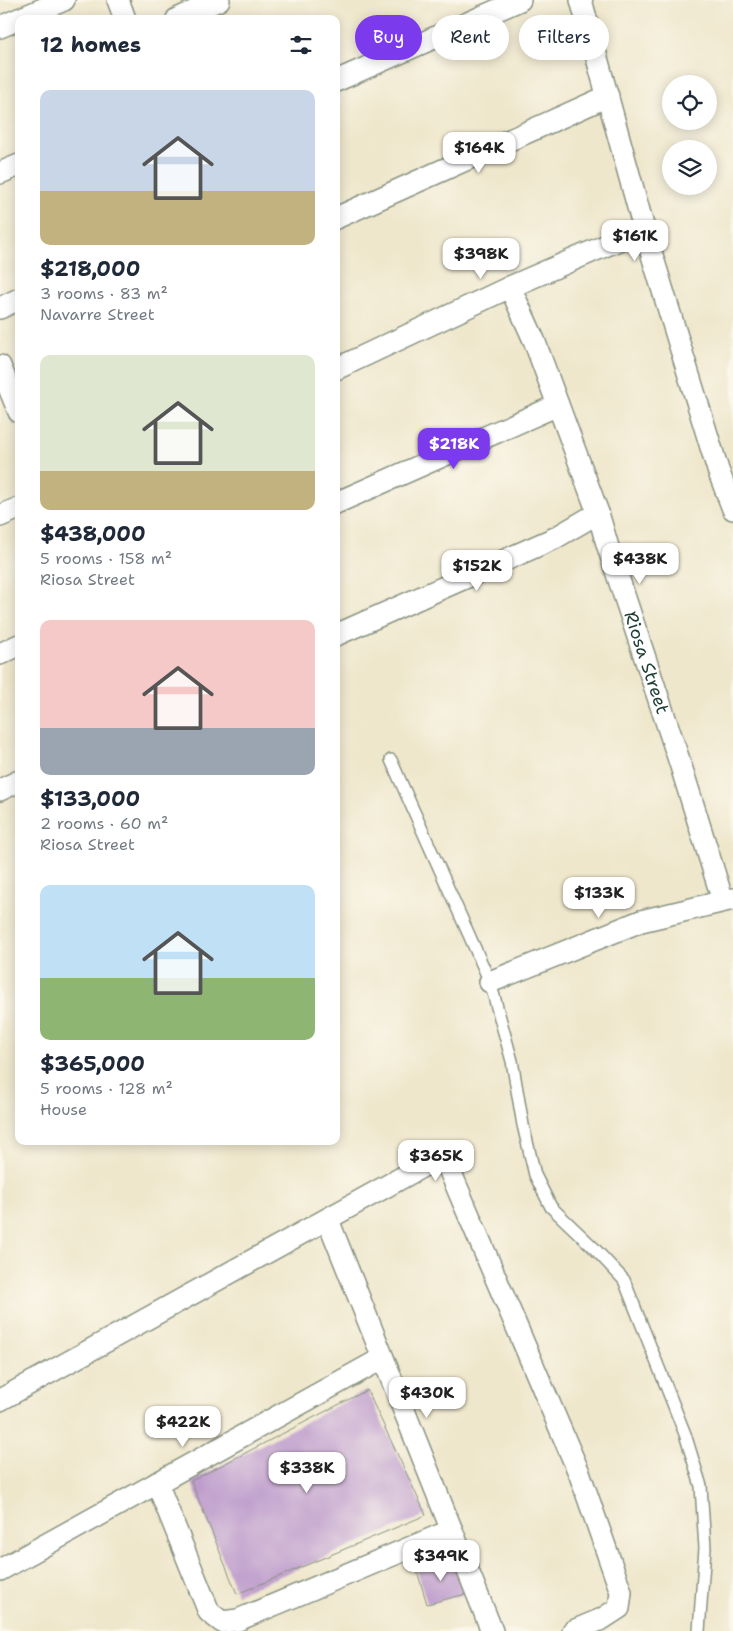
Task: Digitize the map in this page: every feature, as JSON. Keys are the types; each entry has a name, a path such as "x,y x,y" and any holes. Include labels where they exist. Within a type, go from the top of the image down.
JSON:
{"street":[{"path":"28,15 64,0"},
{"path":"118,0 124,15"},
{"path":"186,15 219,0"},
{"path":"340,79 520,0"},
{"path":"581,0 644,229 718,470 733,509"},
{"path":"0,27 15,21"},
{"path":"340,216 608,96"},
{"path":"0,173 15,167"},
{"path":"340,366 510,286 644,229"},
{"name":"Riosa Street","path":"510,286 534,340 598,513 680,763 728,900"},
{"path":"0,308 15,301"},
{"path":"0,366 15,402"},
{"path":"340,501 558,405"},
{"path":"0,516 15,510"},
{"path":"340,634 555,538 598,513"},
{"path":"0,654 15,647"},
{"path":"0,790 15,784"},
{"path":"490,982 642,922 728,900"},
{"path":"0,1400 423,1166 444,1157 580,1475 621,1592 619,1608 602,1619 573,1631"},
{"path":"328,1220 492,1631"},
{"path":"0,1570 383,1358"},
{"path":"157,1483 210,1612 222,1622 238,1620 452,1530"}],"lane":[{"path":"391,760 490,982 512,1061 523,1125 535,1175 551,1207 624,1280 685,1434 701,1486 705,1548 699,1631"}],"building":[{"path":"367,1390 426,1515 237,1594 191,1481"},
{"path":"452,1560 466,1594 427,1604 417,1571"}]}
